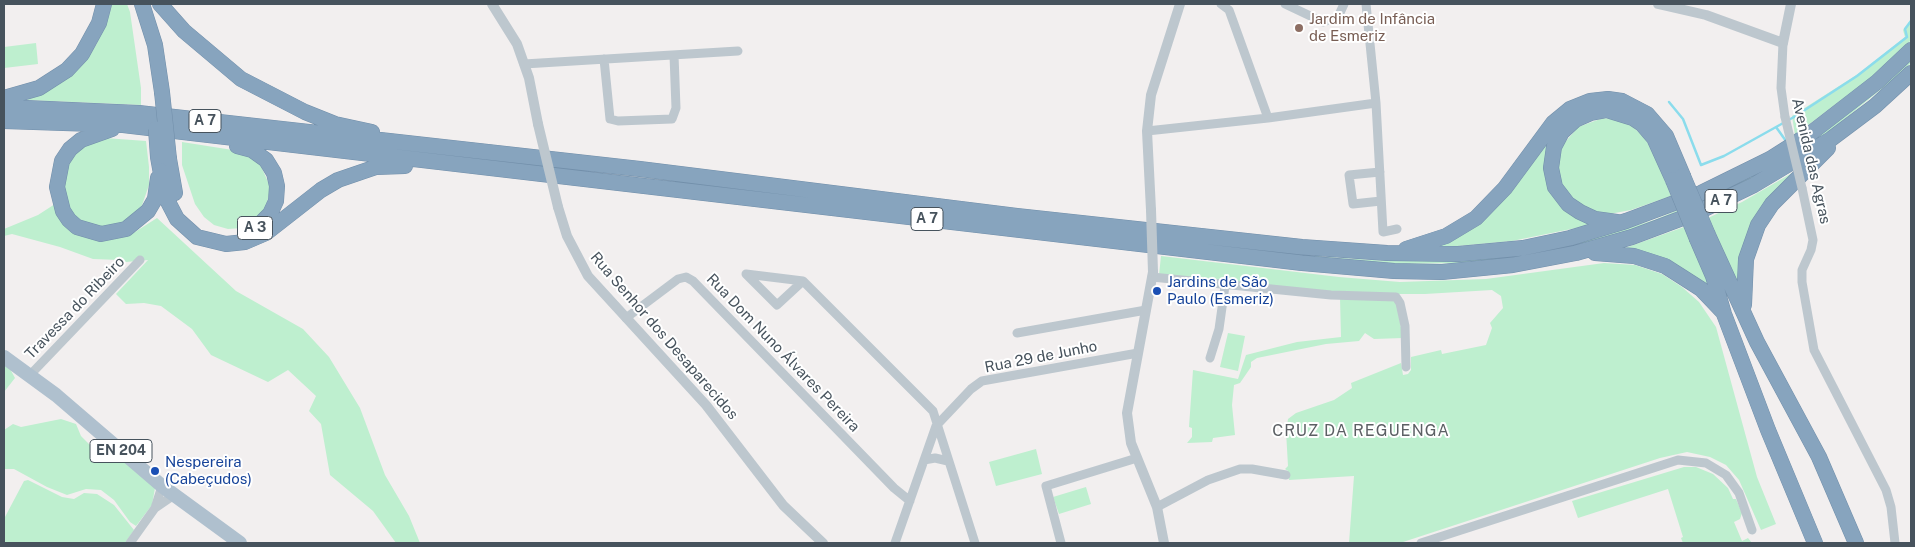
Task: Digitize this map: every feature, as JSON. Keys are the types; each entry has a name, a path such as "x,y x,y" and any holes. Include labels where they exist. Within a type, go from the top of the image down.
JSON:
{"highway":[{"path":"4,98 39,88 67,70 82,54 100,23 104,4"},
{"path":"134,4 145,34 157,91"},
{"path":"123,126 81,140 70,150 62,162 57,180 59,199 62,211 77,228 101,234 126,229 148,212 155,199 164,158 157,91 155,45 142,4"},
{"path":"160,4 184,30 241,79 335,124 401,139 406,144"},
{"name":"A 7","path":"4,107 139,113 640,169 1116,227 1302,247 1388,253 1458,254 1507,250 1563,240 1626,222 1701,193 1791,147 1851,104 1911,50"},
{"name":"A 7","path":"4,121 123,126 1258,258 1386,271 1442,272 1480,269 1576,254 1665,225 1732,196 1799,159 1854,122 1911,73"},
{"path":"1388,253 1437,240 1476,218 1505,188 1553,123 1570,109 1590,101 1608,99 1622,102 1647,114 1666,136 1678,178 1703,237 1819,457 1856,543"},
{"path":"1626,222 1604,221 1588,216 1574,209 1559,194 1552,175 1551,161 1557,139 1568,126 1591,113 1607,110 1626,114 1642,124 1654,138 1678,178"},
{"path":"1745,314 1745,264 1750,243 1758,224 1776,200 1854,122"},
{"name":"A 3","path":"164,158 178,201 190,220 205,230 221,235 237,235 252,230 265,220 273,208 277,193 274,173 260,154 252,150 221,143 218,136"},
{"name":"A 7","path":"164,158 165,196 177,219 197,237 226,244 245,242 266,233 321,190 357,172 376,167 426,166 444,163"},
{"path":"1703,237 1724,314 1771,439 1815,543"},
{"path":"1576,254 1623,254 1658,263 1687,278 1708,296 1724,314"}],"main road":[{"name":"EN 204","path":"4,357 30,375 162,486 240,543"}],"street":[{"name":"Rua Senhor dos Desaparecidos","path":"492,4 513,36 524,64 558,207 567,236 581,266 706,405 783,505 823,543"},
{"path":"1164,543 1157,507 1127,429 1126,413 1152,275 1147,131 1151,95 1180,4"},
{"path":"1221,4 1229,10 1268,118"},
{"path":"1285,4 1323,22 1338,17 1344,4"},
{"path":"1366,4 1376,103 1382,232 1397,229"},
{"path":"1658,4 1706,15 1783,43"},
{"name":"Avenida das Agras","path":"1791,4 1783,43 1781,88 1785,117 1813,240 1811,250 1802,270 1802,282 1814,350 1886,490 1891,507 1895,543"},
{"path":"524,64 738,52"},
{"path":"604,59 610,119 618,121 672,119 676,108 674,55"},
{"path":"1147,131 1268,118 1376,103"},
{"path":"1380,172 1349,175 1353,204 1381,201"},
{"name":"Travessa do Ribeiro","path":"30,375 140,260"},
{"path":"802,281 778,305 746,274 802,281 933,411 936,426 976,543"},
{"path":"1152,275 1226,286 1331,295 1396,297 1400,303 1405,326 1406,367"},
{"name":"Rua Dom Nuno Álvares Pereira","path":"626,318 678,279 686,277 693,281 894,488 910,501"},
{"path":"1210,358 1219,329 1226,286"},
{"path":"1016,333 1146,310"},
{"name":"Rua 29 de Junho","path":"936,426 982,381 1138,353"},
{"path":"895,543 936,426"},
{"path":"924,460 935,458 948,461"},
{"path":"1061,543 1046,486 1137,458"},
{"path":"1421,543 1438,540 1657,466 1689,460 1714,467 1730,480 1743,501 1752,530"},
{"path":"1157,507 1208,480 1240,469 1252,469 1286,475"},
{"path":"130,543 155,508 162,486"},
{"path":"155,508 174,495"}],"green space":[{"path":"112,4 127,4 130,12 141,88 141,105 26,100 43,93 82,63 96,45"},
{"path":"1911,19 1911,40 1904,48 1873,76 1795,135 1792,116 1858,74 1905,37 1903,30"},
{"path":"36,43 38,64 4,68 4,47"},
{"path":"1911,58 1911,63 1895,78 1825,135 1731,191 1645,227 1565,248 1516,257 1463,263 1390,264 1311,259 1312,256 1389,261 1456,260 1615,232 1654,220 1749,178"},
{"path":"1603,118 1619,120 1632,126 1645,138 1658,163 1671,196 1631,210 1604,215 1579,206 1565,192 1560,180 1558,163 1561,147 1578,127"},
{"path":"105,138 146,141 149,185 140,211 118,225 105,228 88,225 76,218 68,209 64,196 65,168 73,155 82,146"},
{"path":"1549,139 1562,208 1574,217 1591,225 1512,241 1436,248 1483,219 1496,208"},
{"path":"182,142 239,151 252,156 260,164 269,184 269,195 265,210 255,220 242,228 228,229 214,225 204,217 195,204 182,165"},
{"path":"1811,162 1779,192 1741,290 1708,218 1742,202"},
{"path":"55,204 73,228 116,236 135,232 157,218 236,291 303,329 329,357 360,408 385,475 409,516 420,543 396,543 373,511 330,475 321,424 309,411 316,396 288,370 268,382 211,355 192,329 161,306 144,303 126,304 116,294 148,260 126,262 93,259 60,247 12,234 4,236 4,229 38,215"},
{"path":"1684,227 1714,295 1698,279 1666,259 1639,250 1622,249"},
{"path":"1161,256 1339,277 1400,282 1486,279 1604,263 1635,265 1662,274 1682,287 1699,302 1716,327 1757,477 1776,524 1761,530 1739,480 1726,465 1710,457 1687,452 1660,458 1400,543 1349,543 1354,476 1289,480 1288,471 1285,469 1288,466 1286,431 1288,419 1296,413 1334,400 1352,388 1351,383 1401,363 1403,375 1408,374 1411,370 1411,357 1441,350 1442,354 1486,345 1492,328 1490,323 1503,308 1501,296 1492,290 1425,294 1356,294 1159,275"},
{"path":"1340,298 1396,301 1403,338 1374,339 1365,333 1359,341 1326,344 1257,358 1251,362 1251,367 1240,383 1234,385 1232,405 1235,435 1213,438 1212,442 1187,443 1192,437 1192,428 1189,427 1193,370 1238,379 1246,355 1297,342 1341,337"},
{"path":"1228,333 1245,336 1238,371 1220,367"},
{"path":"4,363 9,367 15,378 4,392"},
{"path":"61,419 76,424 81,436 90,445 102,449 110,448 155,488 152,505 136,526 130,522 114,500 101,490 86,489 67,495 47,487 14,469 4,469 4,430 13,424 21,427"},
{"path":"1036,449 1042,474 996,486 989,462"},
{"path":"1684,467 1696,467 1713,474 1728,488 1733,499 1736,499 1742,513 1740,519 1734,522 1742,541 1748,538 1752,543 1683,543 1681,538 1683,537 1668,489 1578,518 1572,501"},
{"path":"28,480 62,497 74,499 84,493 97,494 114,505 134,530 125,543 4,543 4,517 24,481"},
{"path":"1086,487 1091,504 1059,514 1053,497"}],"waterway":[{"path":"1669,102 1683,119 1701,165 1724,156 1794,117 1857,76 1907,37 1905,29 1911,21"},
{"path":"1776,127 1786,141"}],"place":[{"name":"Jardim de Infância de Esmeriz","path":"1299,28"},
{"name":"Jardins de São Paulo (Esmeriz)","path":"1157,291"},
{"name":"Nespereira (Cabeçudos)","path":"155,471"}],"district":[{"name":"CRUZ DA REGUENGA","path":"1361,431"}]}
